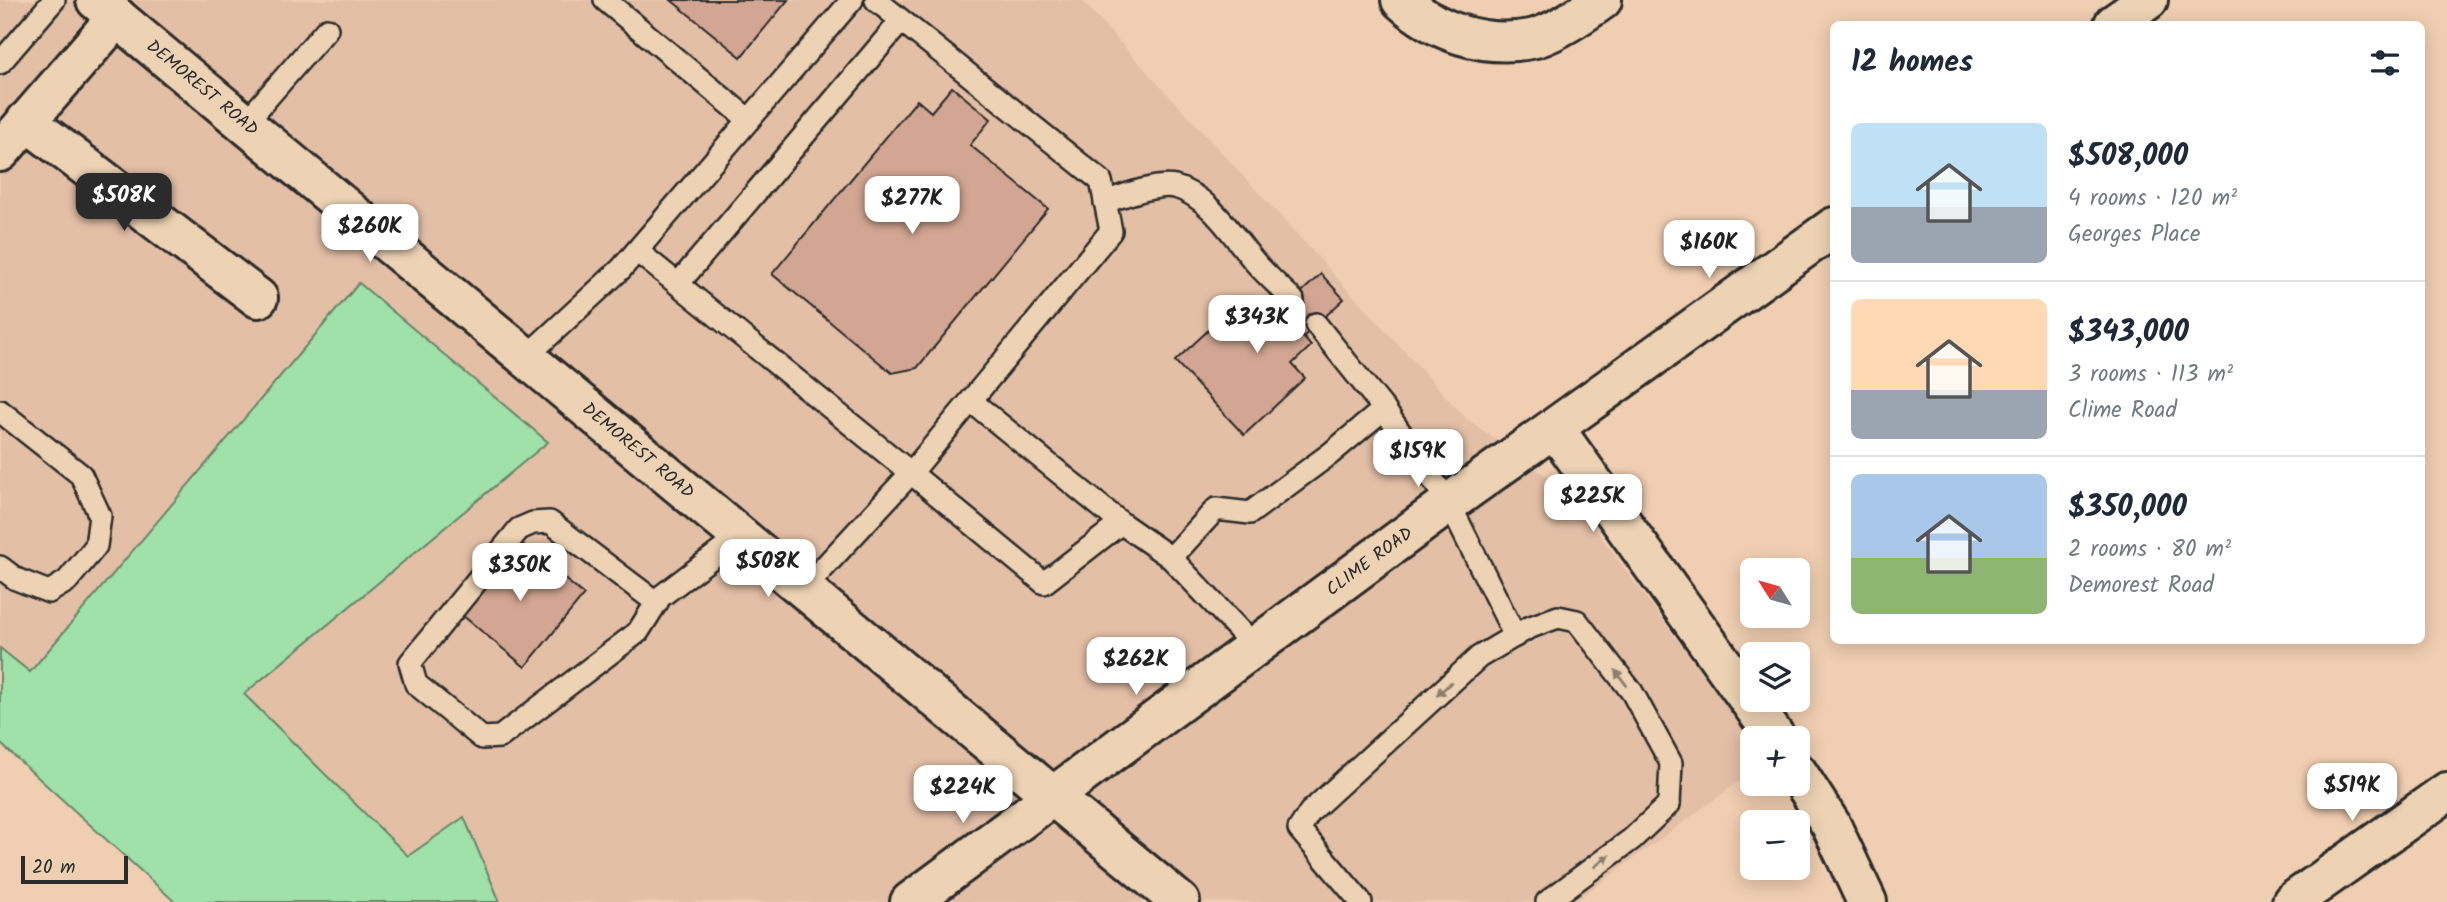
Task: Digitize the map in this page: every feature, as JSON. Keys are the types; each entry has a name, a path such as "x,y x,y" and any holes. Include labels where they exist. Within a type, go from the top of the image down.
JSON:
{"street":[{"path":"1401,0 1423,21 1477,40 1532,39 1600,1"},
{"path":"2118,21 2148,0"},
{"path":"0,152 26,121 106,8"},
{"name":"DEMOREST ROAD","path":"106,8 1180,902"},
{"path":"26,121 258,298"},
{"name":"CLIME ROAD","path":"910,902 1449,503 1830,230"},
{"path":"1555,429 1767,726"},
{"path":"1810,792 1831,825 1867,902"},
{"path":"2292,902 2447,792"}],"lane":[{"path":"0,63 54,0"},
{"path":"605,0 749,120"},
{"path":"527,356 637,251 852,0"},
{"path":"803,590 911,473 1111,231 1101,181 876,0"},
{"path":"678,284 901,21"},
{"path":"246,122 327,29"},
{"path":"1105,202 1136,191 1174,187 1200,202 1230,230 1255,262 1293,300"},
{"path":"637,251 1044,583 1121,523"},
{"path":"1317,324 1384,409 1449,503 1515,636"},
{"path":"971,401 1121,523 1171,558 1255,647"},
{"path":"1171,558 1216,509 1250,513 1330,454 1384,409"},
{"path":"0,411 81,475 100,516 96,546 67,581 49,592 16,579 0,567"},
{"path":"657,603 550,522 533,523 519,529 410,663 416,684 482,738 500,737 638,632 657,603 739,537"},
{"path":"1361,902 1299,829 1310,812 1479,657 1515,636 1558,617 1577,621 1632,692 1671,764 1669,804 1632,839 1547,902"}],"shaded area":[{"path":"0,0 1081,0 1466,418 1568,492 1741,726 1740,781 1574,902 500,902 464,818 408,857 244,694 548,443 359,284 30,672 0,648"}],"green space":[{"path":"359,283 548,442 244,694 408,856 464,817 500,902 175,902 0,743 0,648 30,672"}],"building":[{"path":"671,0 788,0 741,57"},
{"path":"952,87 991,119 970,145 1048,209 917,368 892,373 772,274 917,100 931,112"},
{"path":"1321,274 1344,299 1303,337 1311,346 1292,364 1305,378 1244,435 1175,361 1240,301 1264,327"},
{"path":"515,538 584,595 525,667 456,610"}]}
